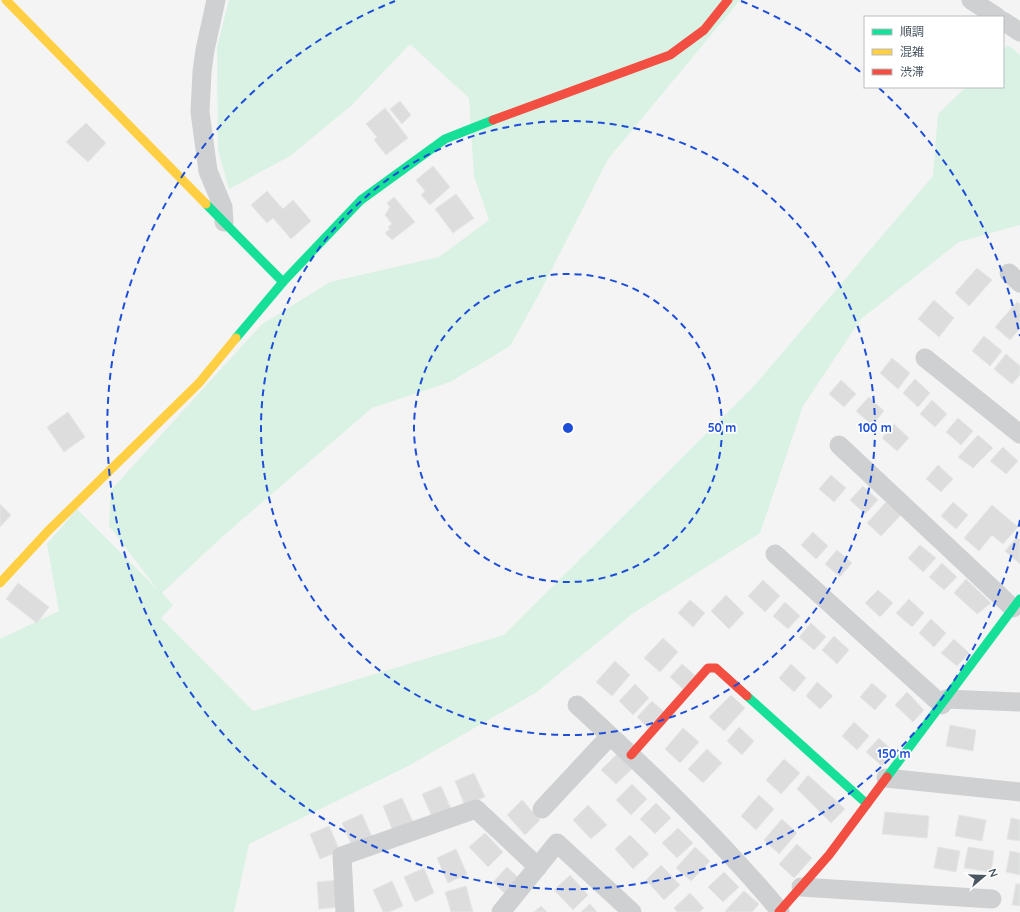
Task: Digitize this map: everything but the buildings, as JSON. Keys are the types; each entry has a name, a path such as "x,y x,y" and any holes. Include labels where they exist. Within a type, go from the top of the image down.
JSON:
{"street":[{"path":"6,0 283,282"},
{"path":"216,0 204,57 200,112 208,171 224,207 224,222"},
{"path":"0,583 48,531 199,383 283,282 361,200 445,139 670,55 704,30 728,0"},
{"path":"971,0 995,16"},
{"path":"1004,22 1020,32"},
{"path":"925,358 1020,434"},
{"path":"577,705 631,755 753,878 780,911 829,855 1017,604 838,445"},
{"path":"775,554 944,702 1020,702"},
{"path":"631,755 708,668 716,668 867,804"},
{"path":"542,809 610,736"},
{"path":"886,778 1020,792"},
{"path":"345,912 342,856 476,809 538,867"},
{"path":"501,912 557,843 632,912"},
{"path":"801,887 992,899"}],"green space":[{"path":"229,0 740,0 608,159 538,296 510,346 450,382 372,408 223,536 162,593 173,605 161,618 253,711 504,635 755,385 933,176 938,114 965,88 1004,88 1004,49 1008,45 1020,55 1020,225 959,242 861,319 803,406 760,533 632,614 537,692 408,766 249,844 234,912 0,912 0,639 59,611 47,544 77,509 158,590 109,526 111,490 261,325 330,282 439,257 489,220 474,176 469,98 410,44 351,106 290,156 229,189 218,150 217,47"}],"traffic: fast":[{"path":"236,338 283,282 361,200 445,139 493,120"},
{"path":"206,204 283,282"},
{"path":"887,777 1020,599"},
{"path":"747,696 867,804"}],"traffic: slow":[{"path":"6,0 206,204"},
{"path":"0,583 48,531 199,383 236,338"}],"traffic: jam":[{"path":"493,120 670,55 704,30 728,0"},
{"path":"631,755 708,668 716,668 747,696"},
{"path":"779,912 829,855 887,777"}]}
